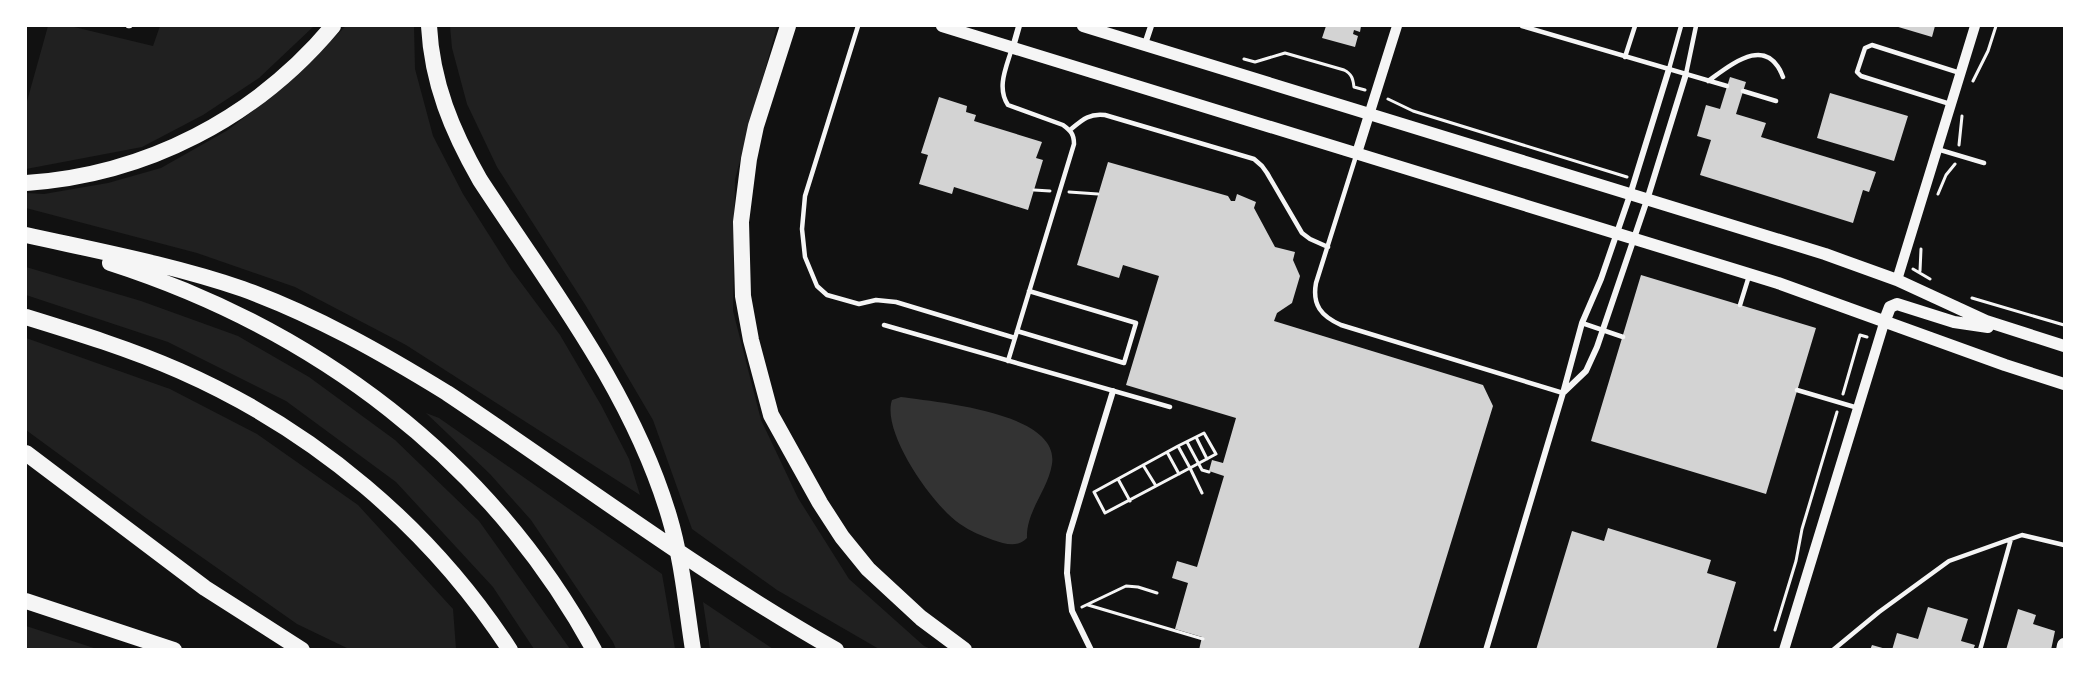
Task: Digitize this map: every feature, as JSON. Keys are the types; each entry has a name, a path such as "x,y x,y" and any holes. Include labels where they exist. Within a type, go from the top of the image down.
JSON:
{"highway":[{"path":"26,183 73,178 113,169 182,144 240,110 269,89 297,64 333,26"},
{"path":"429,26 430,47 438,87 447,116 464,151 480,180 598,361 648,458 675,540 693,650"},
{"path":"788,26 756,126 748,159 741,222 743,296 751,340 771,415 820,503 842,537 868,569 921,618 964,650"},
{"path":"26,236 132,258 207,278 297,311 359,341 404,366 777,616 836,650"},
{"path":"26,236 130,270 209,302 294,344 367,391 433,445 495,508 547,574 594,650"},
{"path":"26,317 132,351 182,371 240,400 308,442 369,488 432,550 472,596 510,650"},
{"path":"26,453 205,588 302,650"},
{"path":"26,601 174,650"},
{"path":"143,640 163,650"}],"main road":[{"path":"942,26 1749,275 1885,320 2005,365 2064,384"},
{"path":"1083,26 1815,250 1897,280 1971,315 2064,346"},
{"path":"1885,320 1890,307 1897,304 1954,322 2012,330"},
{"path":"2063,650 2064,645"}],"street":[{"path":"1012,48 1019,26"},
{"path":"1145,44 1151,26"},
{"path":"1357,153 1397,26"},
{"path":"1897,280 1975,26"},
{"path":"1486,650 1582,323 1601,279 1636,180 1669,69"},
{"path":"1563,393 1586,371 1604,329 1686,74"},
{"path":"1784,650 1885,320"},
{"path":"1091,650 1072,611 1066,573 1069,535 1113,391"}],"lane":[{"path":"858,26 805,196 802,229 805,257 817,286 826,295 859,304 876,300 897,302 1015,338"},
{"path":"1522,26 1727,86"},
{"path":"1625,57 1635,26"},
{"path":"1669,69 1681,26"},
{"path":"1686,74 1696,26"},
{"path":"1951,105 1861,76 1857,68 1865,48 1872,45 1960,73"},
{"path":"1008,361 1074,144 1074,137 1070,130 1063,125 1008,105 1002,94 1002,87 1012,48"},
{"path":"1708,81 1737,61 1752,55 1764,56 1772,60 1783,77"},
{"path":"1743,91 1776,101"},
{"path":"1070,130 1087,116 1105,115 1254,159 1267,173 1302,233 1328,247"},
{"path":"1937,149 1984,163"},
{"path":"1357,153 1315,291 1317,307 1325,317 1341,325 1563,393"},
{"path":"1740,305 1749,275"},
{"path":"1017,331 1124,363 1136,323 1029,291"},
{"path":"1582,323 1623,337"},
{"path":"884,325 1170,407"},
{"path":"1797,390 1858,408"},
{"path":"1833,650 1879,612 1949,561 2022,535 2064,545"},
{"path":"1980,650 2011,539"}],"path":[{"path":"1239,58 1255,62 1285,53 1349,73 1354,87 1376,93 1413,111 1636,180"},
{"path":"1902,264 1920,271 1931,280"},
{"path":"1971,298 2064,325"},
{"path":"1774,634 1796,561 1802,529 1860,335"},
{"path":"1204,432 1216,454 1105,513 1094,492 1196,437 1204,432"},
{"path":"1196,437 1207,459"},
{"path":"1188,442 1202,470 1209,472"},
{"path":"1178,446 1202,493"},
{"path":"1167,452 1179,474"},
{"path":"1143,465 1156,486"},
{"path":"1118,479 1130,501"},
{"path":"1072,611 1126,586 1157,593"},
{"path":"1088,605 1203,639"}],"shaded area":[{"path":"48,26 70,26 153,46 160,26 314,26 259,78 203,115 142,147 26,169 26,105"},
{"path":"346,26 414,26 415,69 433,136 463,194 510,268 560,335 601,405 629,459 640,495 406,345 295,287 197,253 26,208 26,193 44,194 108,183 161,168 228,130 282,88"},
{"path":"450,26 777,26 735,179 733,311 761,420 798,498 849,579 924,646 931,649 879,649 777,590 692,529 653,420 586,306 497,167 467,104 452,48"},
{"path":"26,267 141,301 238,336 309,377 395,440 479,521 570,649 534,649 493,587 396,482 286,401 168,342 26,295"},
{"path":"26,338 170,389 257,434 358,505 453,609 456,649 349,649 297,624 146,518 26,430"},
{"path":"901,397 940,402 992,413 1017,421 1037,432 1049,446 1052,464 1050,474 1033,510 1027,538 1015,544 993,540 960,524 936,502 912,467 894,430 891,414 892,400"},
{"path":"426,413 439,418 662,574 675,649 616,649 531,520 490,474"},
{"path":"703,602 773,649 710,649"},
{"path":"26,626 97,649 26,649"}],"building":[{"path":"1326,26 1361,26 1360,32 1354,30 1353,34 1358,36 1355,47 1322,38"},
{"path":"1895,26 1935,26 1932,37"},
{"path":"1730,77 1746,82 1736,114 1766,123 1761,137 1876,172 1869,192 1863,190 1853,223 1700,175 1711,140 1697,136 1706,105 1720,109"},
{"path":"1830,93 1908,116 1894,161 1817,138"},
{"path":"939,97 967,106 966,112 976,115 974,121 1042,142 1036,158 1043,160 1028,210 954,187 952,194 919,184 928,155 921,153"},
{"path":"1108,162 1228,196 1231,201 1235,201 1237,194 1256,202 1254,208 1275,247 1295,252 1293,260 1300,276 1292,303 1277,313 1274,321 1483,385 1493,406 1418,650 1199,650 1202,637 1175,629 1188,583 1172,578 1177,561 1197,567 1224,476 1209,471 1212,460 1223,463 1236,418 1126,385 1159,276 1123,265 1119,278 1077,265"},
{"path":"1641,275 1816,328 1766,494 1591,441"},
{"path":"1608,528 1711,560 1707,573 1736,582 1716,650 1536,650 1572,531 1604,541"},
{"path":"1928,607 1968,619 1961,641 1975,645 1973,650 1892,650 1897,633 1918,639"},
{"path":"2018,609 2036,615 2033,624 2055,631 2051,650 2006,650"},
{"path":"1872,645 1886,649 1886,650 1870,650"}]}
